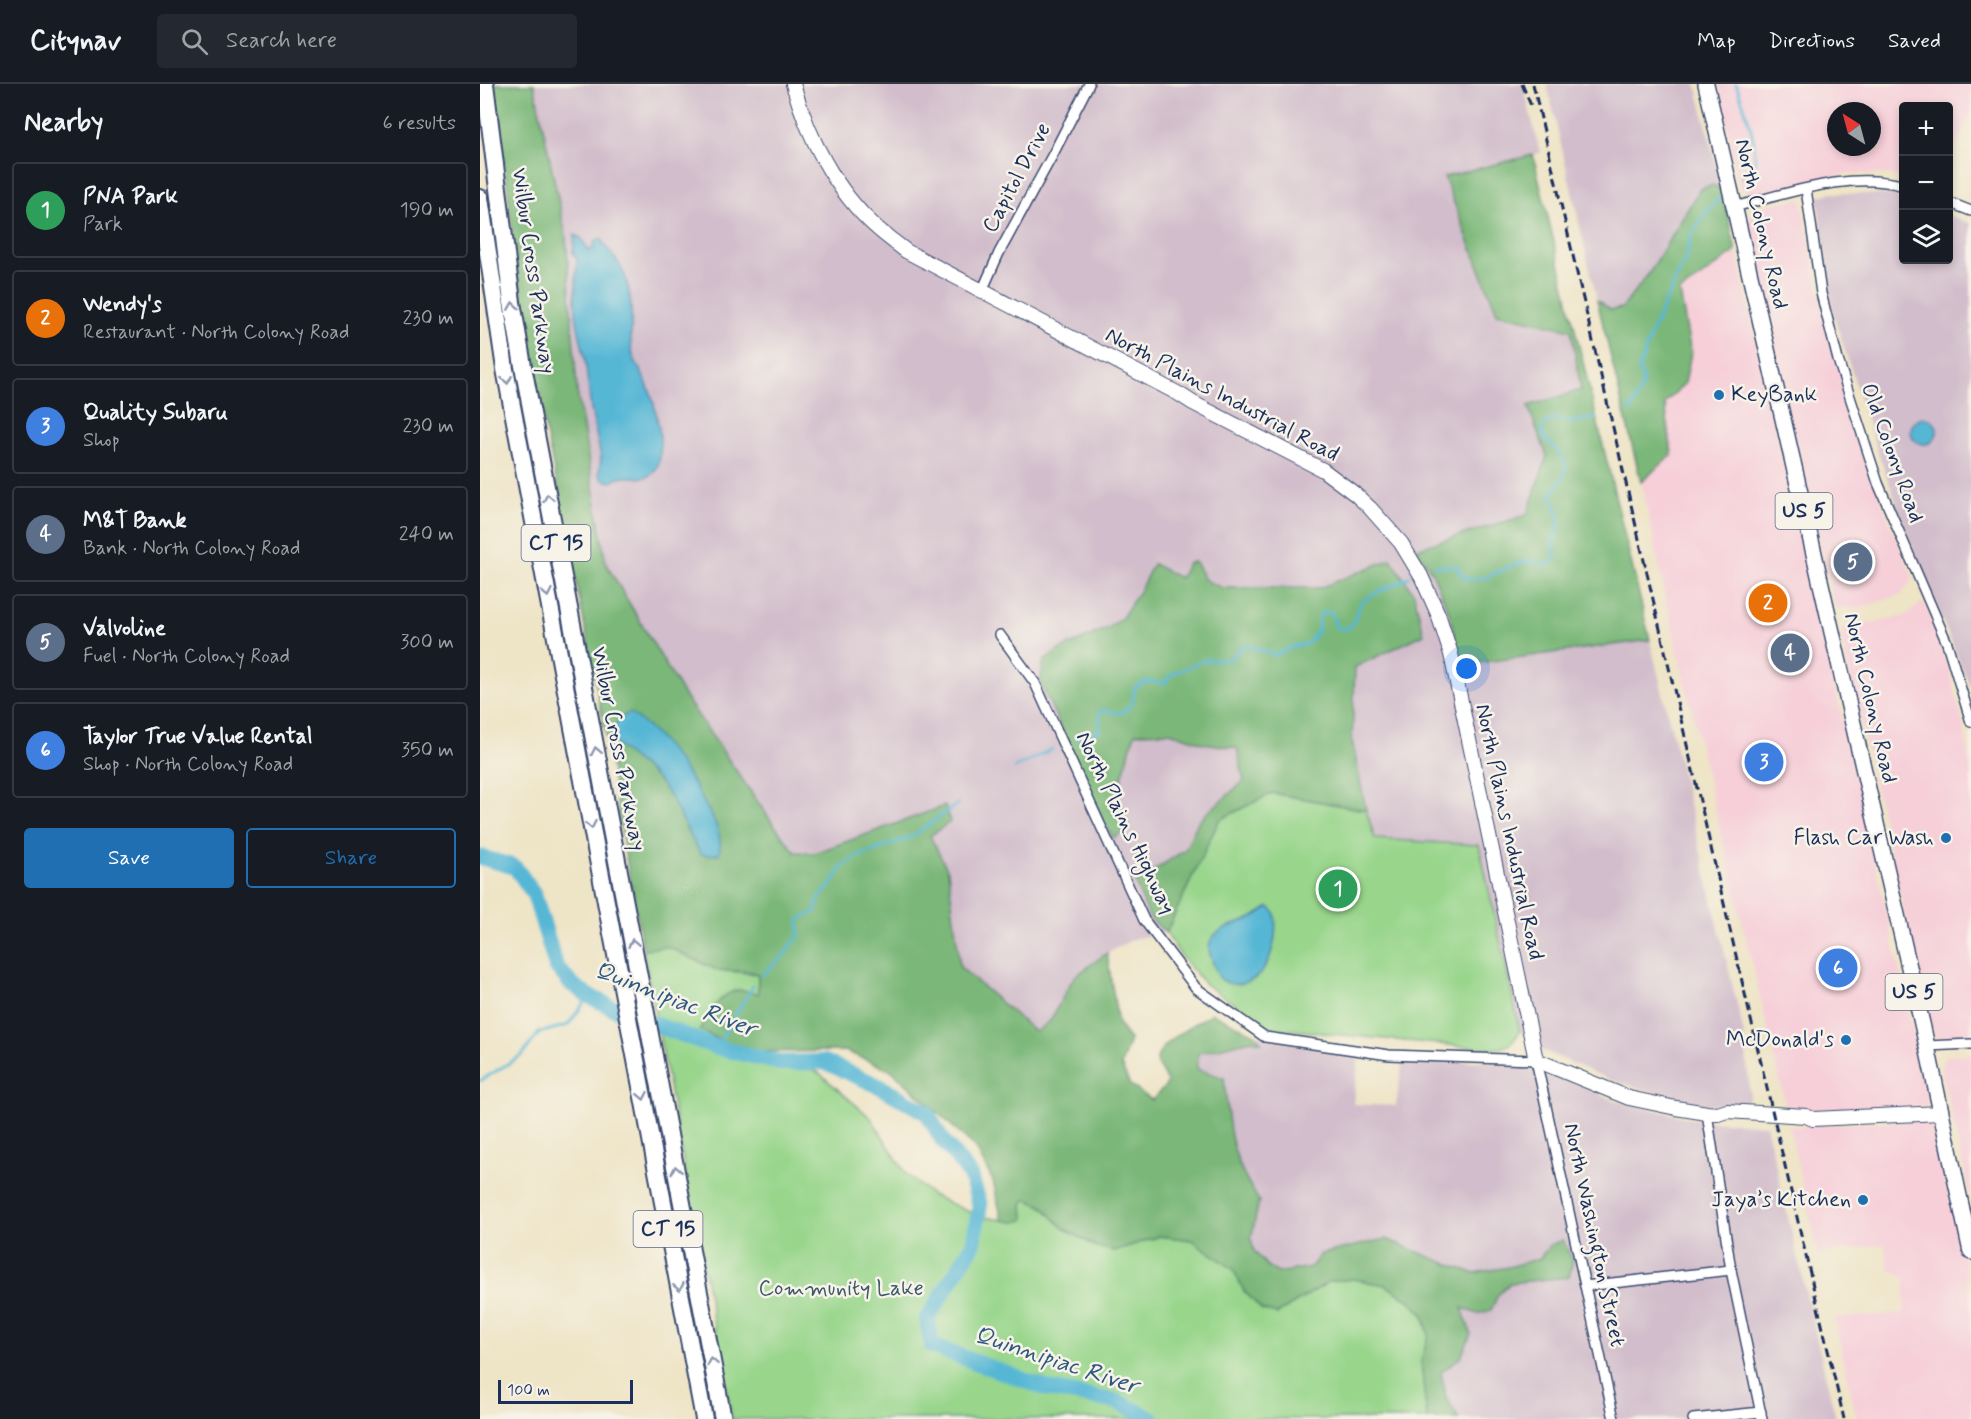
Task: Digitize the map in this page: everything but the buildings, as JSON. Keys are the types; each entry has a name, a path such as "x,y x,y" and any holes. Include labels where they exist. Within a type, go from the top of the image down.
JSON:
{"highway":[{"name":"Wilbur Cross Parkway","path":"485,84 509,280 523,366 723,1419"},
{"name":"Wilbur Cross Parkway","path":"480,198 507,381 704,1419"}],"main road":[{"name":"North Colony Road","path":"1706,84 1927,1046 1971,1252"}],"street":[{"name":"North Plains Industrial Road","path":"792,84 817,149 837,180 875,226 906,251 1323,470 1355,494 1401,543 1430,595 1451,654 1536,1060"},
{"name":"Capitol Drive","path":"982,291 999,253 1089,84"},
{"path":"1734,207 1806,189 1848,182 1872,181 1899,185"},
{"name":"Old Colony Road","path":"1806,189 1821,293 1838,360 1878,483 1947,643 1971,722"},
{"path":"1953,204 1971,211"},
{"name":"North Plains Highway","path":"1000,635 1035,683 1144,920 1196,988 1265,1036 1389,1055 1536,1060 1629,1098 1713,1113 1727,1111 1806,1116 1813,1119 1941,1113"},
{"path":"1927,1046 1971,1044"},
{"name":"North Washington Street","path":"1536,1060 1614,1419"},
{"path":"1693,1419 1761,1415 1731,1270 1713,1113"},
{"path":"1585,1286 1731,1270"}],"shaded area":[{"path":"534,84 1523,84 1540,153 1445,177 1497,313 1571,330 1581,390 1529,406 1547,456 1527,515 1416,550 1432,572 1449,612 1462,665 1650,640 1744,1034 1750,1093 1747,1105 1700,1105 1611,1080 1542,1050 1520,1031 1479,845 1375,839 1219,820 1166,933 1136,938 1107,953 1074,977 1050,1021 1035,1032 960,967 948,871 930,836 945,807 815,853 795,852 683,694 606,564 577,391 566,236"},
{"path":"1547,84 1696,84 1722,189 1713,185 1622,308 1611,310 1597,300"},
{"path":"1719,84 1971,84 1971,112 1953,154 1953,102 1899,102 1899,177 1882,174 1848,173 1757,195 1743,190 1738,184"},
{"path":"1831,193 1892,195 1899,198 1899,264 1953,264 1953,217 1971,224 1971,689 1917,559 1875,444 1833,313 1817,197"},
{"path":"1801,199 1825,324 1869,470 1913,578 1901,595 1860,607 1835,608 1770,336 1747,224 1754,209 1759,206"},
{"path":"1736,251 1929,1101 1926,1105 1903,1112 1792,1110 1786,1106 1677,649 1641,482 1672,455 1665,403 1685,383 1691,353 1680,292"},
{"path":"1921,603 1926,605 1950,673 1964,728 1971,773 1971,1035 1941,1039 1932,1032 1841,632 1846,628 1906,616"},
{"path":"1255,1034 1359,1054 1353,1104 1396,1106 1403,1059 1522,1063 1547,1069 1610,1099 1697,1120 1766,1125 1836,1419 1459,1419 1446,1398 1441,1372 1461,1357 1461,1307 1478,1314 1491,1310 1498,1295 1510,1283 1569,1277 1550,1245 1540,1258 1509,1267 1474,1273 1450,1265 1311,1267 1278,1273 1268,1267 1254,1251 1251,1239 1259,1201 1236,1157 1229,1121 1197,1069 1198,1053 1251,1040"},
{"path":"1971,1054 1971,1201 1941,1068 1946,1056"},
{"path":"1924,1120 1930,1124 1959,1233 1971,1300 1971,1419 1857,1419 1834,1318 1904,1313 1905,1278 1888,1268 1885,1244 1818,1254 1789,1127"}],"green space":[{"path":"494,84 534,84 566,236 577,391 606,564 683,694 771,821 795,852 815,853 945,806 950,822 930,836 948,871 960,967 1035,1032 1050,1021 1074,977 1107,953 1118,1024 1130,1040 1121,1065 1130,1085 1152,1100 1168,1083 1157,1061 1163,1048 1212,1013 1255,1034 1261,1042 1251,1040 1198,1053 1197,1069 1224,1078 1234,1148 1241,1170 1259,1201 1251,1239 1254,1251 1267,1266 1278,1273 1311,1267 1321,1254 1386,1239 1474,1273 1509,1267 1540,1258 1550,1245 1563,1240 1573,1261 1569,1277 1510,1283 1498,1295 1491,1310 1478,1314 1462,1308 1471,1334 1461,1357 1441,1372 1446,1398 1459,1419 1427,1419 1421,1361 1429,1335 1423,1314 1409,1300 1386,1285 1353,1279 1330,1281 1277,1314 1262,1310 1244,1291 1233,1269 1192,1240 1160,1236 1114,1251 1097,1247 1063,1228 1042,1206 1026,1199 1023,1205 1024,1220 1014,1222 1002,1220 993,1181 975,1147 891,1070 845,1051 746,1052 700,1030 710,1011 726,995 741,990 758,994 758,974 717,970 668,947 643,949 609,753 535,381 518,275"},
{"path":"1533,155 1650,640 1462,665 1449,612 1432,572 1416,549 1527,515 1547,456 1528,406 1581,390 1571,330 1497,313 1444,177"},
{"path":"1713,185 1722,189 1736,251 1680,292 1691,353 1685,383 1665,403 1672,455 1641,482 1597,300 1611,310 1622,308 1650,272 1700,189"},
{"path":"1391,559 1414,594 1424,634 1355,667 1352,741 1366,810 1272,793 1219,820 1166,933 1150,918 1135,883 1185,850 1199,820 1244,781 1237,748 1203,743 1170,732 1135,733 1117,795 1129,828 1114,838 1106,827 1040,682 1044,661 1061,649 1108,628 1122,618 1153,564 1180,578 1188,563 1195,562 1205,580 1222,588 1320,588"},
{"path":"1272,793 1366,810 1375,839 1479,845 1520,1031 1511,1043 1505,1047 1491,1049 1271,1028 1205,984 1183,959 1166,933 1219,820"},
{"name":"Community Lake","path":"668,947 717,970 758,974 758,995 740,990 700,1030 754,1056 789,1058 819,1073 871,1118 906,1174 932,1195 978,1216 1014,1222 1024,1220 1025,1199 1042,1206 1063,1228 1097,1247 1114,1251 1160,1236 1192,1240 1233,1269 1244,1291 1277,1314 1330,1281 1353,1279 1386,1285 1409,1300 1423,1314 1429,1335 1421,1361 1427,1419 732,1419 643,949"}],"water":[{"path":"575,235 581,238 589,251 594,247 595,240 601,239 620,265 627,283 631,304 632,350 650,392 660,439 659,461 656,469 647,477 625,477 612,482 603,480 599,474 601,457 577,322 575,300 577,259 573,253"},
{"path":"1924,418 1933,422 1937,431 1933,440 1924,444 1915,440 1911,431 1915,422"},
{"path":"630,713 654,732 691,779 717,828 720,841 719,854 701,854 661,784 612,741 616,724"},
{"path":"1269,907 1275,913 1276,928 1270,957 1263,970 1250,981 1238,984 1227,983 1217,973 1211,957 1209,950 1211,940 1223,929 1252,918"}],"waterway":[{"path":"1736,84 1751,129 1755,155 1754,166 1750,173 1742,177"},
{"path":"1630,411 1640,392 1643,381 1639,369 1652,331 1685,260 1692,234 1703,216 1722,196"},
{"path":"1434,566 1457,566 1462,575 1469,579 1477,579 1523,562 1551,564 1555,556 1554,540 1560,519 1551,495 1562,479 1566,467 1561,456 1542,433 1542,429 1546,423 1554,419 1570,422 1596,418"},
{"path":"1077,739 1100,729 1100,711 1122,713 1132,703 1134,689 1145,682 1165,683 1171,675 1204,660 1231,659 1240,648 1246,645 1276,655 1294,646 1307,644 1319,629 1318,621 1322,612 1332,613 1336,627 1347,628 1351,626 1362,602 1409,577"},
{"path":"1015,768 1052,749"},
{"path":"762,975 785,954 799,937 799,919 815,912 819,898 843,866 856,857 911,837 958,804"},
{"name":"Quinnipiac River","path":"480,857 515,867 534,894 556,966 570,983 589,996 619,1011 716,1047 780,1063 825,1062 879,1086 927,1113 943,1141 970,1174 980,1205 973,1245 927,1319 932,1346 1048,1389 1118,1402 1152,1419"},
{"path":"716,1047 753,986"},
{"path":"480,1081 522,1055 539,1033 568,1025 589,996"}],"railway":[{"path":"1522,84 1532,108"},
{"path":"1533,84 1844,1419"}],"place":[{"name":"KeyBank","path":"1719,395"},
{"name":"Valvoline","path":"1853,562"},
{"name":"Wendy's","path":"1768,603"},
{"name":"M&T Bank","path":"1790,653"},
{"name":"Quality Subaru","path":"1764,762"},
{"name":"Flash Car Wash","path":"1946,838"},
{"name":"PNA Park","path":"1338,889"},
{"name":"Taylor True Value Rental","path":"1838,968"},
{"name":"McDonald's","path":"1846,1040"},
{"name":"Jaya’s Kitchen","path":"1863,1200"}]}
